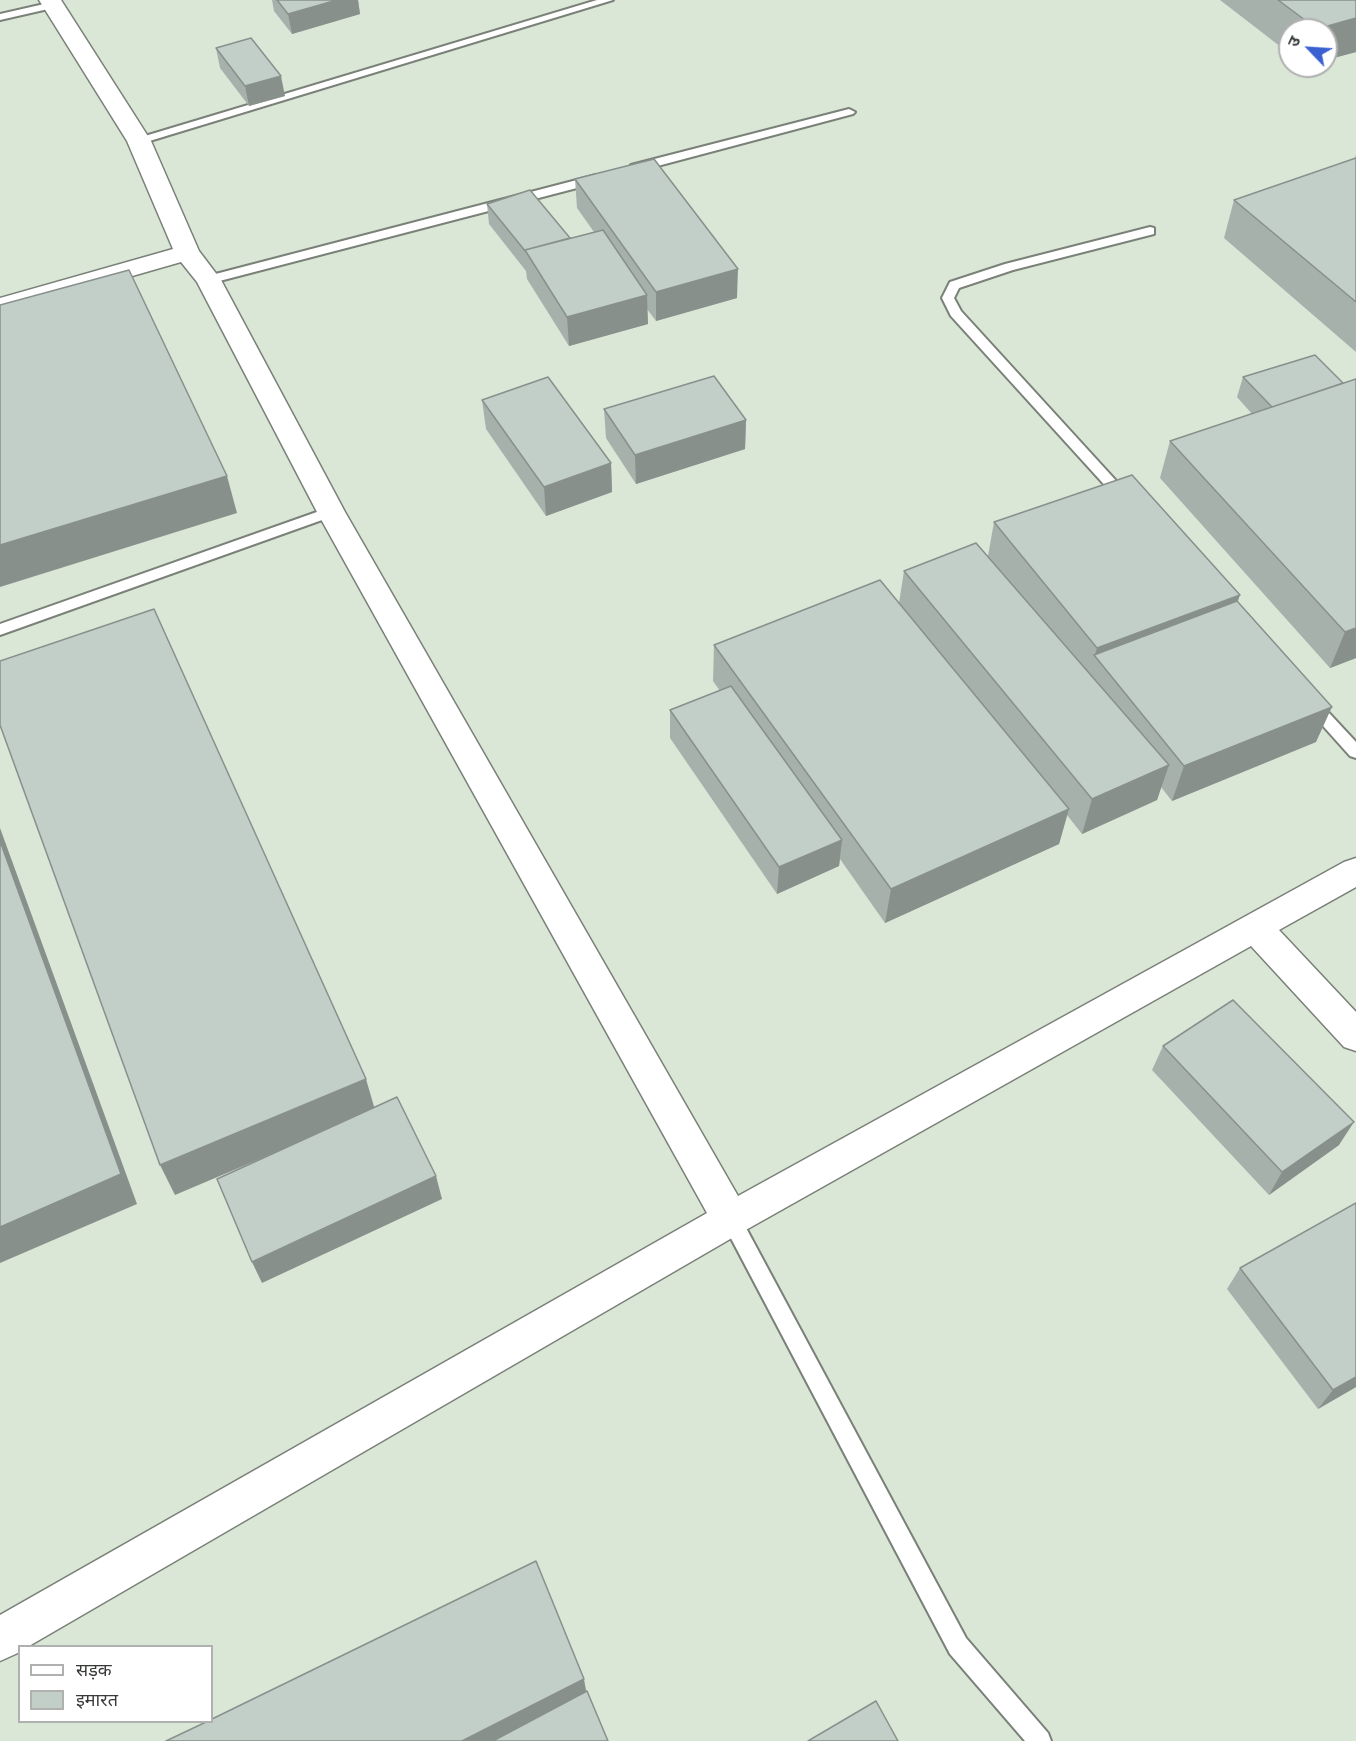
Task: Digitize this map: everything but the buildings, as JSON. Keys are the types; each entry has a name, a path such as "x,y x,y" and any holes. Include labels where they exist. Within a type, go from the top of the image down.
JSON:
{"street":[{"path":"51,3 139,141 187,253 208,280 331,512 731,1219"},
{"path":"0,306 187,253"},
{"path":"0,1639 731,1219 1356,871"},
{"path":"1256,928 1356,1036"}],"lane":[{"path":"139,141 608,0"},
{"path":"0,17 51,3"},
{"path":"208,280 849,112"},
{"path":"1132,506 956,313 948,297 954,285 1009,267 1150,231"},
{"path":"0,630 331,512"},
{"path":"1300,691 1356,752"},
{"path":"731,1219 958,1646 1040,1741"}],"shaded area":[{"path":"0,0 1356,0 1356,1741 0,1741"}]}
